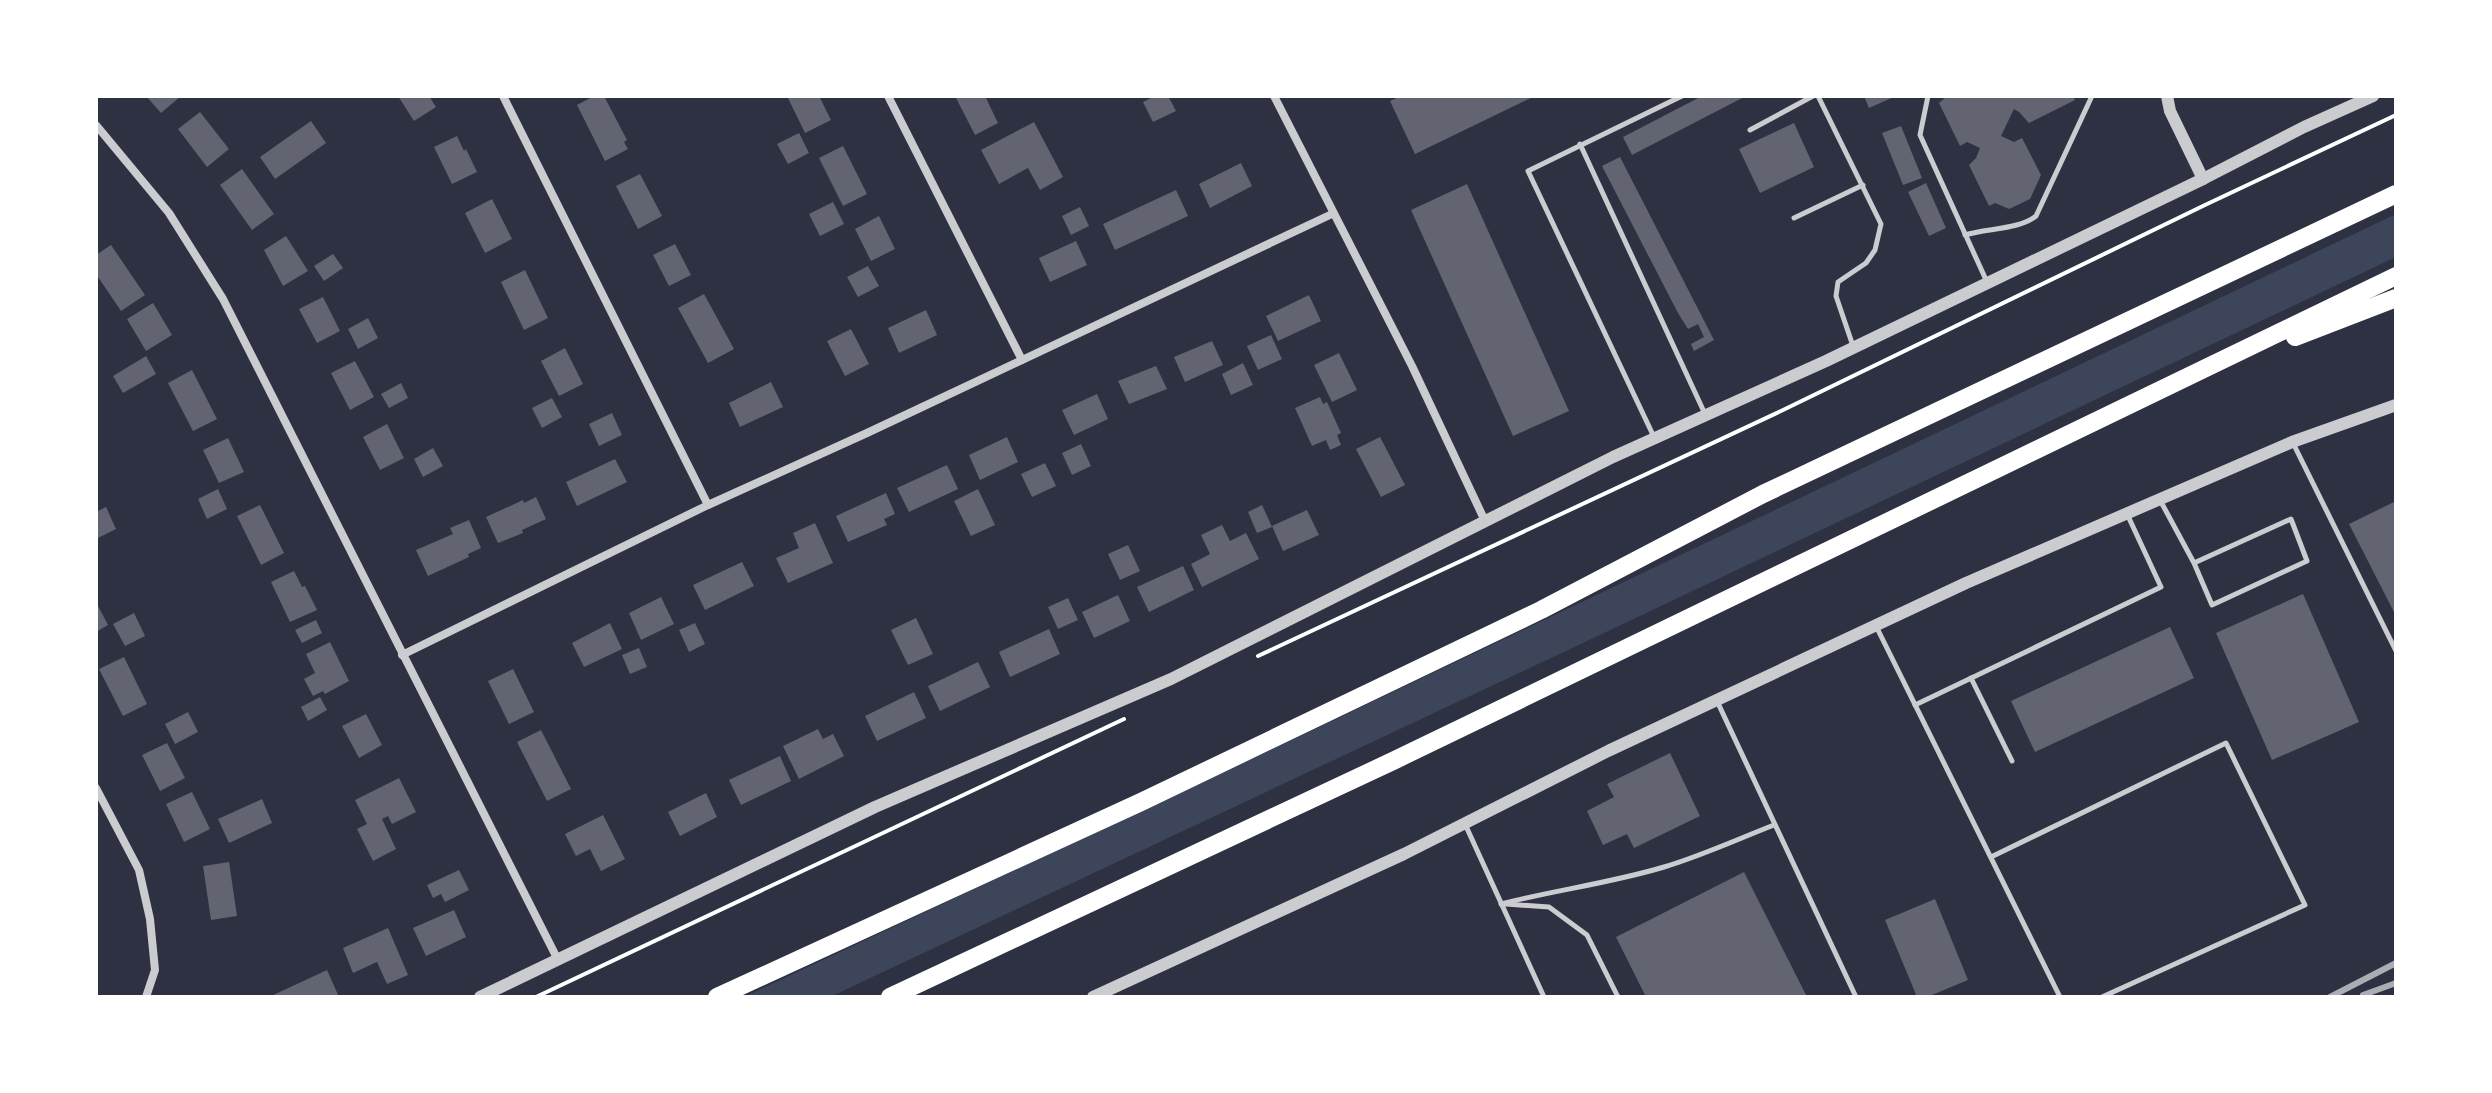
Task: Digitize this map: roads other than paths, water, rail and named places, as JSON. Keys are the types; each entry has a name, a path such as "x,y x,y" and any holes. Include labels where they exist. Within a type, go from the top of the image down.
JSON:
{"highway":[{"path":"717,997 1184,782 1541,610 1763,494 2394,195"},
{"path":"890,997 1381,767 2396,276"},
{"path":"2180,381 2396,298"}],"street":[{"path":"503,96 708,505"},
{"path":"888,96 1022,360"},
{"path":"1274,96 1412,366 1485,521"},
{"path":"2167,96 2170,111 2203,179"},
{"path":"480,997 875,807 1171,679 1655,438 1854,347 2371,97"},
{"path":"96,125 169,213 223,299 558,960"},
{"path":"402,655 708,505 1332,214"},
{"path":"1093,997 1404,854 1608,751 1966,583 2292,442 2396,405"},
{"path":"96,788 139,870 142,882 150,919 155,970 146,997"}],"lane":[{"path":"1655,438 1528,171 1682,96"},
{"path":"1750,130 1816,96 1863,185 1881,224 1875,250 1866,263 1838,282 1836,296 1854,347"},
{"path":"1928,96 1920,135 1987,283"},
{"path":"1965,235 2027,223 2036,216 2092,96"},
{"path":"1580,144 1705,415"},
{"path":"1794,218 1863,185"},
{"path":"2292,442 2396,651"},
{"path":"2160,499 2212,605 2307,561 2291,519 2194,563"},
{"path":"1915,705 2161,587 2127,514"},
{"path":"1875,625 2060,997"},
{"path":"1971,678 2012,761"},
{"path":"1716,700 1856,997"},
{"path":"1991,857 2226,743 2305,905 2102,997"},
{"path":"1465,824 1544,997"},
{"path":"1501,904 1665,867 1774,825"},
{"path":"1501,904 1549,907 1587,935 1618,997"}],"railway":[{"path":"2330,997 2396,963"},
{"path":"2363,995 2396,983"}]}
